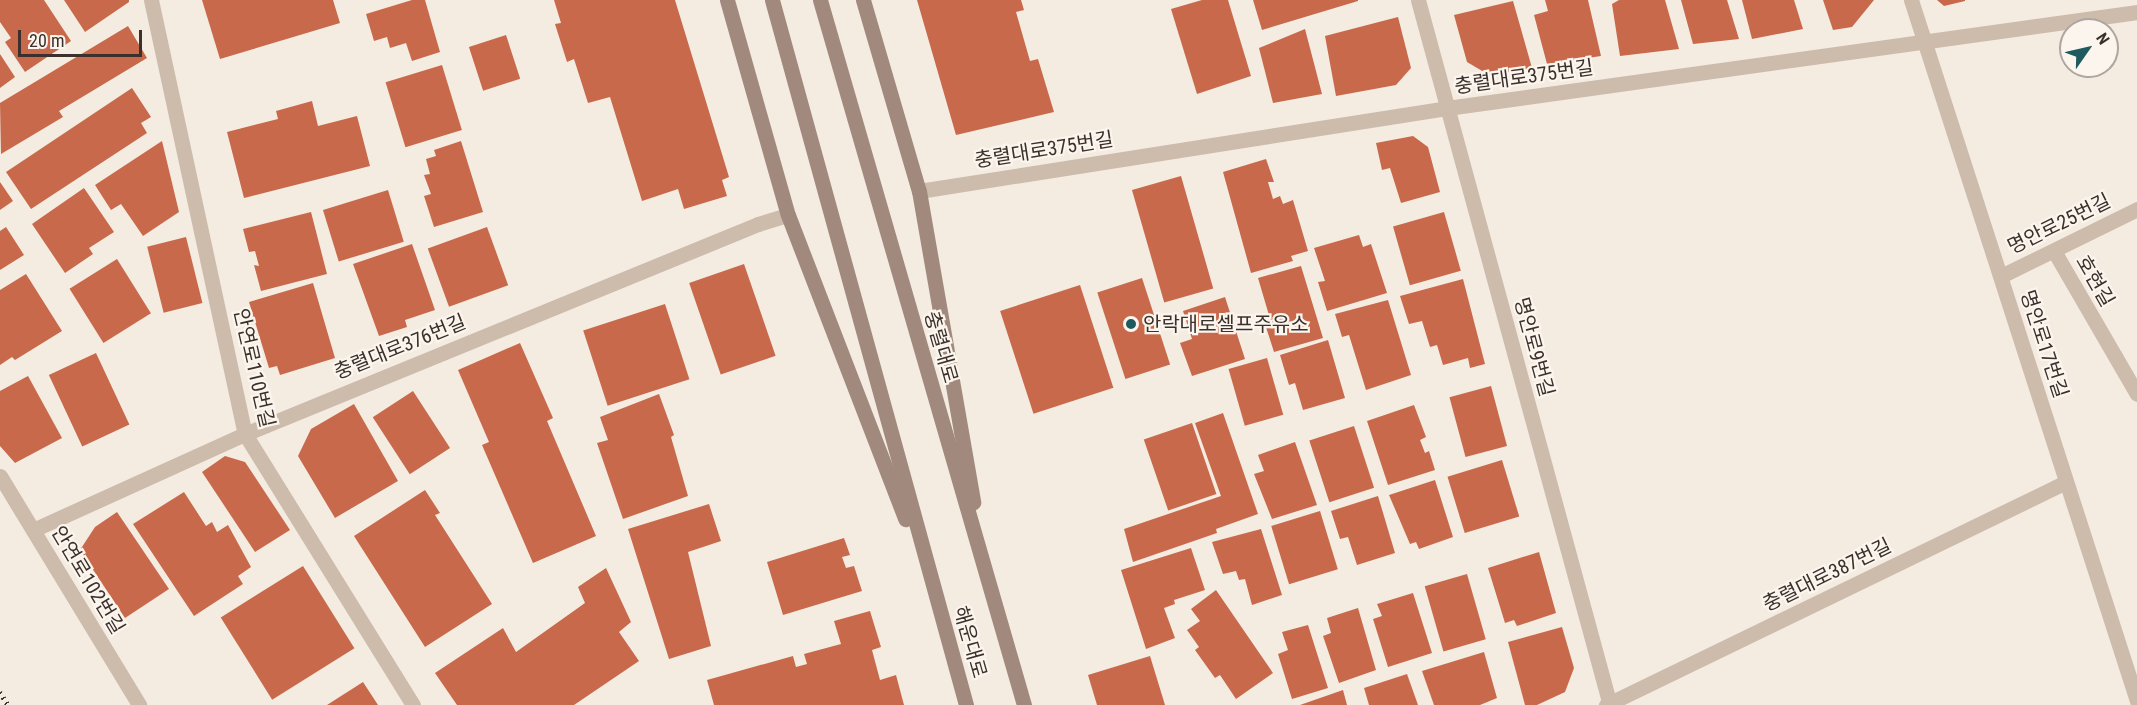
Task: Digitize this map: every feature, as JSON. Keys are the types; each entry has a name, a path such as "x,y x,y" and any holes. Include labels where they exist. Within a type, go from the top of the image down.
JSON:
{"main road":[{"path":"727,0 788,215 933,590"},
{"path":"772,0 933,590"},
{"name":"충렬대로","path":"820,0 1024,705"},
{"path":"863,0 919,191 986,576"},
{"name":"해운대로","path":"933,590 966,703"}],"street":[{"name":"안연로110번길","path":"151,0 245,434 413,705"},
{"name":"명안로9번길","path":"1418,0 1609,704"},
{"name":"명안로17번길","path":"1911,0 2137,701"},
{"name":"충렬대로375번길","path":"919,191 1447,108 2137,12"},
{"name":"명안로25번길","path":"2001,276 2137,209"},
{"name":"충렬대로376번길","path":"33,530 245,434 758,224 788,215"},
{"name":"호현길","path":"2054,251 2137,394"},
{"name":"안연로102번길","path":"0,476 140,705"},
{"name":"충렬대로387번길","path":"1609,704 2066,482"}],"building":[{"path":"0,0 44,0 71,41 25,72 5,42 11,38 0,22"},
{"path":"64,0 129,0 129,2 85,32"},
{"path":"202,0 333,0 340,23 220,59"},
{"path":"412,0 425,0 440,52 412,61 406,43 390,48 387,37 374,41 366,14"},
{"path":"554,0 675,0 729,177 722,180 727,196 684,209 678,189 642,201 610,97 588,103 574,59 567,62 555,24 561,23"},
{"path":"917,0 1021,0 1024,10 1016,12 1030,61 1038,59 1054,112 956,135"},
{"path":"1202,0 1228,0 1251,76 1197,94 1171,9"},
{"path":"1253,0 1358,0 1358,1 1262,30"},
{"path":"1545,0 1588,0 1601,56 1547,64 1534,15 1548,11"},
{"path":"1619,0 1665,0 1679,49 1620,56 1612,4"},
{"path":"1681,0 1727,0 1739,39 1693,44"},
{"path":"1742,0 1794,0 1803,29 1752,39"},
{"path":"1823,0 1874,0 1852,27 1833,30"},
{"path":"1937,0 1965,0 1965,1 1944,6"},
{"path":"1513,1 1532,68 1489,75 1467,62 1454,15"},
{"path":"1398,17 1411,68 1396,85 1336,96 1325,36"},
{"path":"128,26 147,58 59,111 63,117 1,154 0,103"},
{"path":"1305,29 1322,94 1273,103 1259,48"},
{"path":"506,35 520,79 483,91 469,47"},
{"path":"0,54 15,77 0,88"},
{"path":"442,65 462,130 405,147 386,82"},
{"path":"132,88 151,117 141,123 147,133 31,209 6,172"},
{"path":"312,101 318,126 357,116 370,166 244,198 227,132 278,119 276,111"},
{"path":"1413,136 1428,147 1440,192 1401,203 1390,168 1382,170 1376,143"},
{"path":"162,141 179,212 143,236 121,204 111,210 95,185"},
{"path":"461,141 483,212 434,227 424,196 431,194 424,175 430,174 426,159 436,156 434,150"},
{"path":"1266,159 1274,182 1268,182 1273,199 1280,196 1283,204 1293,200 1308,251 1291,256 1293,261 1251,273 1223,172"},
{"path":"1181,176 1213,288 1164,303 1132,190"},
{"path":"0,182 13,201 0,210"},
{"path":"84,188 114,232 89,248 93,254 65,273 32,224"},
{"path":"388,190 404,242 339,262 323,210"},
{"path":"311,212 327,274 261,291 254,265 259,266 255,251 249,252 243,229"},
{"path":"1444,212 1461,271 1410,285 1393,227"},
{"path":"6,227 24,255 0,270 0,231"},
{"path":"487,227 508,285 449,307 428,249"},
{"path":"1359,235 1363,247 1371,244 1387,293 1327,311 1318,282 1325,281 1314,248"},
{"path":"186,237 202,303 164,313 147,247"},
{"path":"412,244 435,310 405,320 407,327 379,336 353,264"},
{"path":"117,259 151,313 103,343 70,289"},
{"path":"744,264 776,356 721,375 689,283"},
{"path":"1301,266 1323,338 1274,352 1265,324 1271,322 1258,278"},
{"path":"26,274 62,331 15,360 12,357 0,365 0,290"},
{"path":"1142,278 1170,365 1125,379 1097,293"},
{"path":"1463,279 1485,364 1470,368 1468,358 1443,365 1437,345 1430,347 1422,321 1409,324 1400,296"},
{"path":"313,283 335,358 280,375 277,366 269,368 249,302"},
{"path":"1080,285 1113,388 1033,414 1000,311"},
{"path":"1225,297 1245,359 1192,376 1180,343 1192,339 1183,311"},
{"path":"1388,300 1411,375 1366,390 1349,335 1342,337 1335,314"},
{"path":"665,304 689,379 608,406 583,331"},
{"path":"1328,340 1345,398 1303,410 1295,383 1289,385 1280,355"},
{"path":"520,343 553,418 547,421 596,536 533,563 482,445 489,442 458,370"},
{"path":"96,353 129,425 82,447 49,375"},
{"path":"1267,358 1283,415 1245,426 1229,369"},
{"path":"28,376 62,438 15,463 0,446 0,391"},
{"path":"1491,386 1507,446 1466,457 1449,397"},
{"path":"413,391 450,448 410,474 373,417"},
{"path":"659,394 674,435 671,437 688,496 623,519 597,443 608,440 600,417"},
{"path":"354,404 398,481 335,518 298,456 311,429"},
{"path":"1414,405 1426,437 1420,440 1425,453 1429,451 1435,470 1388,485 1367,421"},
{"path":"1223,413 1258,514 1216,529 1217,533 1133,562 1124,529 1221,496 1195,423"},
{"path":"1192,423 1216,494 1168,511 1144,440"},
{"path":"1354,426 1374,488 1329,502 1309,441"},
{"path":"1295,442 1317,505 1272,519 1254,474 1264,471 1258,455"},
{"path":"225,456 245,462 290,530 255,552 202,472"},
{"path":"1502,460 1519,516 1465,533 1447,477"},
{"path":"1435,480 1453,537 1419,549 1416,542 1410,544 1389,495"},
{"path":"425,490 440,513 435,515 492,604 425,647 354,536"},
{"path":"184,492 206,526 212,522 217,532 228,525 251,567 238,576 243,584 194,616 133,524"},
{"path":"1378,496 1395,553 1357,565 1348,537 1340,539 1331,511"},
{"path":"709,504 721,541 688,552 711,646 669,659 628,529"},
{"path":"1320,511 1338,569 1289,584 1271,526"},
{"path":"117,512 169,589 125,618 80,550 95,527"},
{"path":"1261,529 1282,595 1252,605 1245,579 1239,580 1236,571 1223,574 1212,542"},
{"path":"844,538 850,555 842,557 846,568 854,566 862,591 783,615 767,562"},
{"path":"1191,548 1205,590 1174,600 1175,604 1164,608 1175,638 1146,649 1121,570"},
{"path":"1539,552 1556,613 1517,626 1514,620 1505,623 1488,568"},
{"path":"303,566 354,648 272,700 221,617"},
{"path":"606,568 631,622 619,632 639,661 574,705 457,705 435,673 503,628 516,652 585,603 578,587"},
{"path":"1467,574 1486,639 1443,651 1425,586"},
{"path":"1216,590 1273,673 1236,699 1220,675 1215,678 1195,650 1199,647 1187,630 1200,621 1191,609"},
{"path":"1413,593 1432,653 1388,667 1373,619 1382,616 1377,604"},
{"path":"1358,608 1376,670 1339,683 1323,636 1331,633 1327,618"},
{"path":"870,611 881,647 872,650 880,680 896,675 904,705 714,705 707,680 793,656 796,667 807,664 804,654 841,644 834,621"},
{"path":"1308,625 1328,688 1292,699 1278,654 1288,650 1282,632"},
{"path":"1562,627 1574,668 1565,692 1537,705 1525,705 1508,642"},
{"path":"1484,652 1497,698 1480,705 1434,705 1422,671"},
{"path":"1150,656 1165,705 1097,705 1088,675"},
{"path":"1407,674 1418,705 1369,705 1364,688"},
{"path":"363,682 378,705 327,705"},
{"path":"1343,690 1347,705 1300,705"}],"railway":[{"path":"0,692 8,705"}],"place":[{"name":"안락대로셀프주유소","path":"1131,324"}]}
